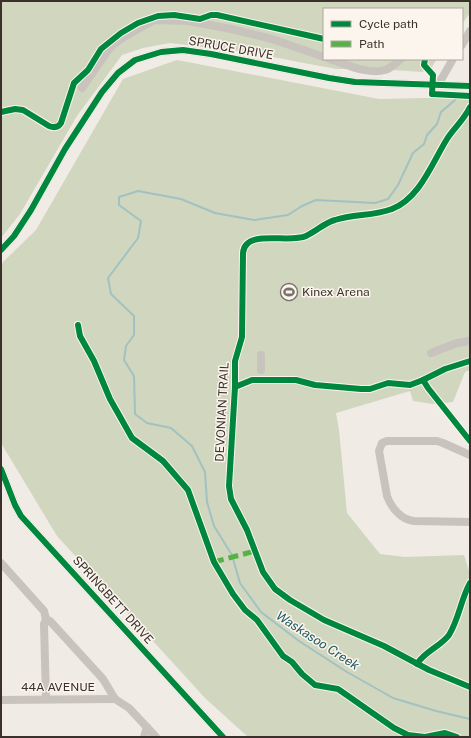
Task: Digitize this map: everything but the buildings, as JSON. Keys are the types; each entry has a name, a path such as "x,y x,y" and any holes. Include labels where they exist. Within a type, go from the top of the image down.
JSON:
{"street":[{"path":"82,88 107,52 113,46 124,37 154,20 188,21 231,29 272,40 323,57"},
{"path":"463,42 470,31"},
{"name":"SPRUCE DRIVE","path":"1,250 14,236 31,210 65,149 102,92 118,73 135,60 161,52 183,50 211,54 348,81 470,86"},
{"path":"332,60 363,69 382,70 389,68 400,60"},
{"path":"438,85 452,60"},
{"path":"431,353 457,343 470,341"},
{"path":"261,355 261,370"},
{"path":"470,455 443,443 430,441 387,441 382,443 379,451 389,503 400,515 409,521 470,522"},
{"name":"SPRINGBETT DRIVE","path":"1,469 15,505 21,516 223,737"},
{"path":"1,563 44,612 46,619 44,624 46,699"},
{"path":"46,619 50,621 103,679 115,699 129,708 156,737"},
{"name":"44A AVENUE","path":"1,700 115,699"},
{"path":"144,737 147,727"}],"green space":[{"path":"1,1 470,1 470,13 463,23 463,8 323,8 323,60 436,60 432,67 422,72 377,69 336,69 246,52 170,43 143,48 122,55 77,116 20,214 1,238"},
{"path":"177,60 379,99 470,97 470,370 465,372 453,402 433,404 413,401 410,391 336,413 347,513 380,554 405,557 464,555 470,574 470,737 248,737 205,698 57,536 1,443 1,266 3,262 36,230 123,79"}],"waterway":[{"name":"Waskasoo Creek","path":"455,100 441,112 437,124 427,135 424,144 413,153 398,185 388,199 375,203 316,200 302,206 288,215 254,220 215,213 181,199 138,191 119,197 119,205 141,221 138,238 108,278 111,294 134,316 134,335 126,346 124,360 134,376 135,414 147,423 171,428 192,446 205,472 207,502 214,526 232,555 240,583 261,612 299,641 347,672 393,698 436,711 470,719"}],"marked path":[{"path":"214,562 255,551"}],"cycle path":[{"path":"1,112 15,109 23,110 49,126 59,126 74,83 88,70 101,49 121,33 138,23 158,16 174,15 200,19 211,15 217,15 323,39"},
{"path":"1,250 14,236 31,210 65,149 102,92 118,73 135,60 161,52 183,50 355,82 470,86"},
{"path":"425,60 424,65 433,75 432,94 470,96"},
{"name":"DEVONIAN TRAIL","path":"470,107 447,139 418,188 402,204 385,211 335,220 327,223 306,236 289,239 259,239 251,241 246,245 243,253 242,337 235,361 235,387 229,486 231,499 247,530 263,572 275,589 290,600 324,620 384,646 429,670 470,687"},
{"path":"78,325 80,336 94,361 110,399 132,438 163,461 188,490 214,562 233,594 245,610 257,620 283,656 292,662 302,674 315,685 338,689 394,728 408,735 425,737 445,733 457,737"},
{"name":"DEVONIAN TRAIL","path":"235,387 252,380 296,380 315,385 361,389 370,389 388,383 410,385 445,369 470,361"},
{"path":"423,380 470,441"},
{"path":"1,469 15,505 21,516 223,737"},
{"path":"417,664 424,656 449,635 470,583"}],"place":[{"name":"Kinex Arena","path":"289,292"}]}
